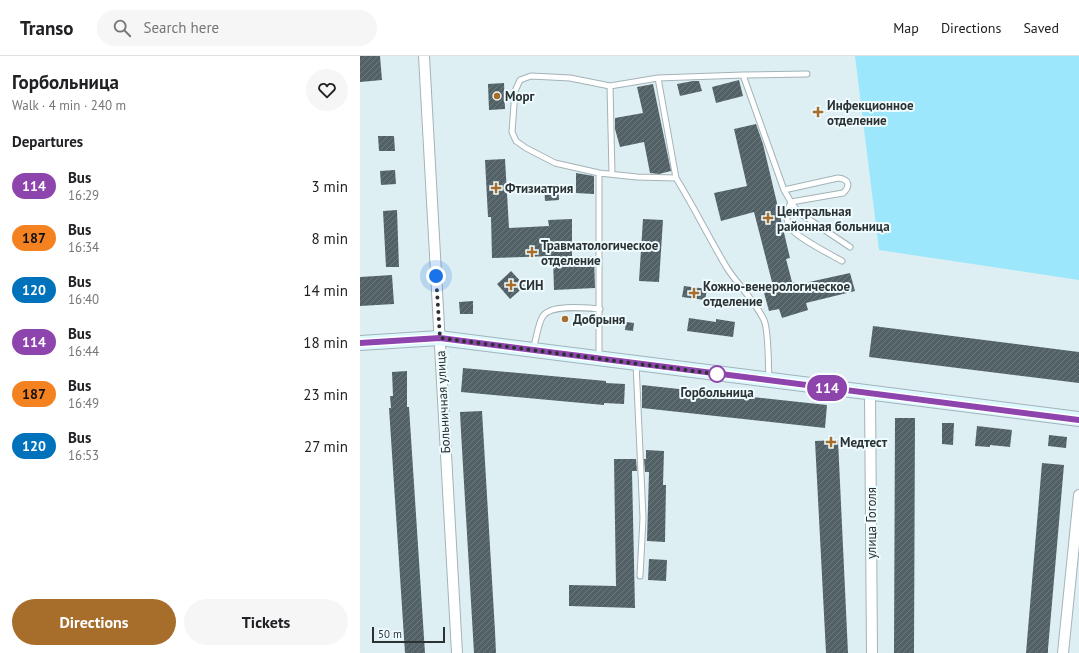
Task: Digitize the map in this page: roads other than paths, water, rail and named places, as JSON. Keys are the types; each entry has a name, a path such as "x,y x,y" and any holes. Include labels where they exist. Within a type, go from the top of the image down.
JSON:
{"street":[{"name":"Больничная улица","path":"424,56 457,653"},
{"path":"360,343 440,338 1079,420"},
{"name":"улица Гоголя","path":"870,393 872,653"},
{"path":"1064,653 1079,495"}],"lane":[{"path":"676,178 637,177 599,173 555,163 526,148 516,141 512,132 515,91 520,80 531,76 570,78 610,86 658,78 807,74"},
{"path":"743,75 784,190 791,202 798,212 850,247"},
{"path":"658,78 676,178 733,278 753,303 764,321 767,342 769,380"},
{"path":"610,86 612,174"},
{"path":"599,173 599,359"},
{"path":"784,190 838,178 844,178 847,181 847,190 843,193 791,202"},
{"path":"791,202 788,210 788,225 795,234 842,261"},
{"path":"533,350 542,317 549,311 573,308 600,309"},
{"path":"636,363 642,518 640,576"}],"place":[{"name":"Морг","path":"497,96"},
{"name":"Инфекционное отделение","path":"818,112"},
{"name":"Фтизиатрия","path":"496,188"},
{"name":"Центральная районная больница","path":"768,218"},
{"name":"Травматологическое отделение","path":"532,252"},
{"name":"СИН","path":"511,285"},
{"name":"Кожно-венерологическое отделение","path":"694,293"},
{"name":"Добрыня","path":"565,319"},
{"name":"Горбольница","path":"717,374"},
{"name":"Медтест","path":"831,442"}]}
